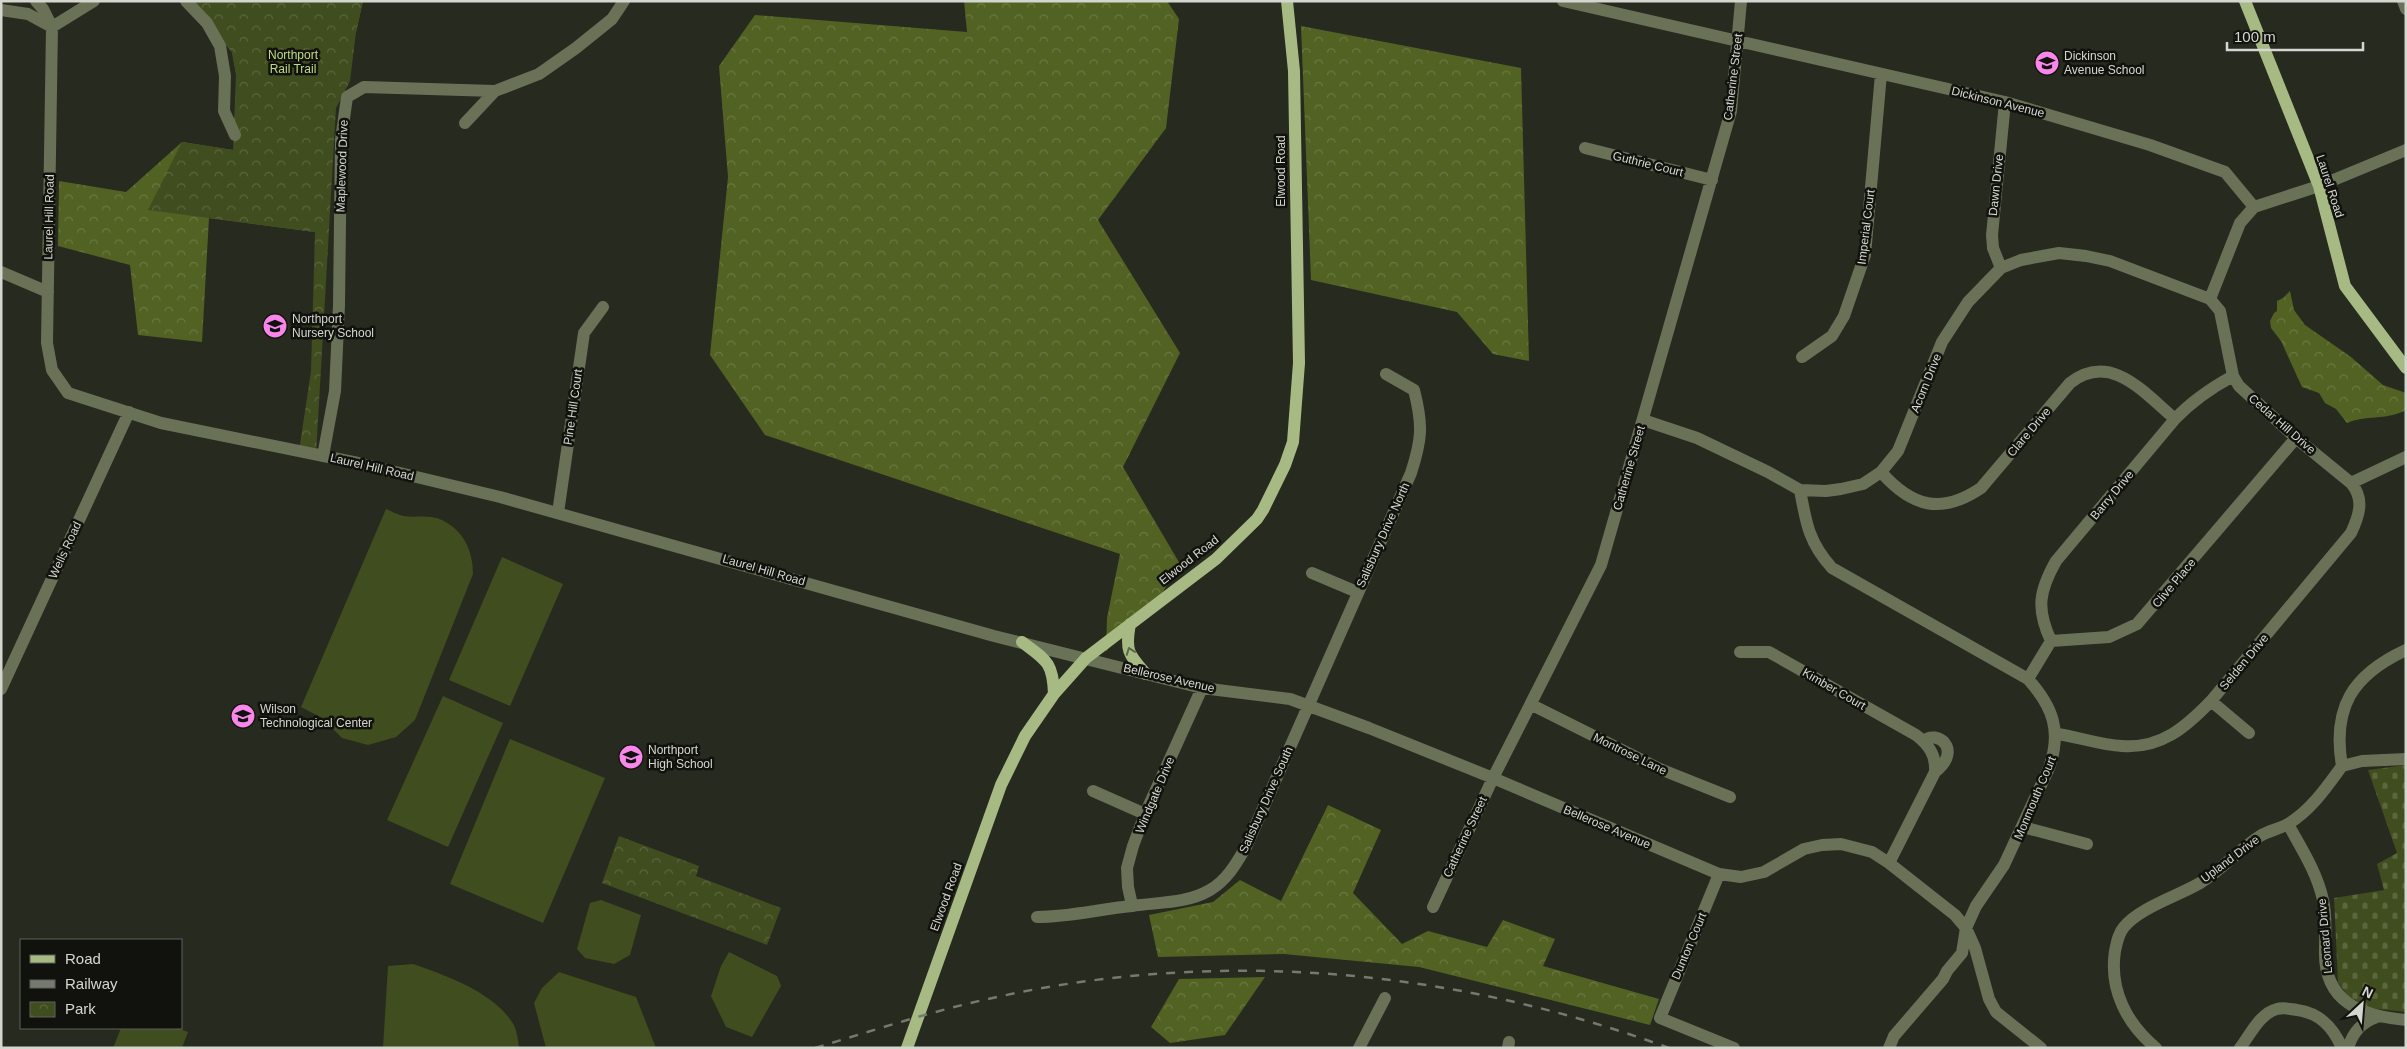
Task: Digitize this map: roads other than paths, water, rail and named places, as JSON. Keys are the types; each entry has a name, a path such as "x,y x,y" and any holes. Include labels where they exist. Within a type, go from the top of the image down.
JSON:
{"main road":[{"name":"Elwood Road","path":"907,1048 1001,785 1025,736 1054,694 1086,658 1216,559 1257,519 1278,481 1293,442 1297,403 1298,353 1294,72 1287,1"},
{"name":"Laurel Road","path":"2245,1 2319,186 2345,286 2406,368"},
{"path":"1130,624 1126,642 1130,656 1146,674"},
{"path":"1022,642 1046,661 1053,674 1054,694"}],"street":[{"path":"36,1 43,9 52,27"},
{"path":"52,27 94,1"},
{"path":"186,1 207,23 220,46 225,76 224,111 235,135"},
{"name":"Maplewood Drive","path":"323,456 335,391 339,306 341,140 347,97 364,87 495,91 539,74 612,19 624,1"},
{"name":"Dickinson Avenue","path":"1563,1 1594,5 1738,41 2005,102 2150,145 2225,172 2254,207"},
{"name":"Catherine Street","path":"1433,907 1493,778 1532,705 1601,565 1731,111 1741,1"},
{"path":"2403,1 2406,9"},
{"path":"1,10 28,14 52,27"},
{"name":"Laurel Hill Road","path":"52,27 47,343 52,370 68,393 161,423 323,456 456,486 1086,658"},
{"name":"Imperial Court","path":"1802,357 1832,336 1844,316 1863,263 1880,74"},
{"path":"465,123 495,91"},
{"name":"Dawn Drive","path":"2001,268 1993,248 1992,236 2005,102"},
{"name":"Guthrie Court","path":"1585,148 1712,180"},
{"path":"2210,299 2240,223 2254,207 2319,186 2406,150"},
{"name":"Acorn Drive","path":"1643,420 1697,438 1768,472 1800,490 1826,491 1841,489 1863,484 1881,472 1898,451 1942,342 1968,302 2001,268 2021,260 2059,253 2086,256 2110,261 2210,299"},
{"path":"1,272 48,292"},
{"name":"Cedar Hill Drive","path":"2210,299 2220,311 2233,376 2246,394 2351,483"},
{"name":"Pine Hill Court","path":"558,513 584,333 603,307"},
{"name":"Clare Drive","path":"1881,472 1894,486 1908,496 1923,502 1941,505 1964,500 1981,488 2070,384 2082,374 2096,371 2108,371 2122,375 2175,419"},
{"name":"Salisbury Drive North","path":"1308,704 1412,473 1418,450 1422,428 1414,390 1386,374"},
{"name":"Barry Drive","path":"2051,641 2044,628 2040,603 2043,588 2056,560 2190,403 2214,386 2233,376"},
{"name":"Wells Road","path":"1,689 128,412"},
{"name":"Clive Place","path":"2051,641 2109,637 2137,624 2296,438"},
{"path":"2351,483 2406,457"},
{"name":"Selden Drive","path":"2057,734 2121,746 2143,746 2176,734 2189,724 2212,701 2351,533 2360,508 2358,490 2351,483"},
{"name":"Monmouth Court","path":"1800,490 1808,533 1818,553 1832,568 2028,679 2047,704 2057,734 2055,752 2049,768 2004,865 1976,906 1966,928 1962,952 1944,979 1894,1036 1889,1048"},
{"path":"1312,573 1357,592"},
{"path":"2028,679 2051,641"},
{"path":"2406,650 2370,672 2351,694 2339,720 2339,747 2342,766 2362,761 2406,759"},
{"name":"Kimber Court","path":"1740,652 1769,652 1924,741 1931,750 1935,772 1889,863"},
{"name":"Bellerose Avenue","path":"1086,658 1202,688 1273,696 1308,704 1493,778 1719,874 1741,877 1764,872 1804,850 1822,845 1841,844 1857,847 1889,863 1955,915 1966,928 1976,948 1989,999 1996,1012 2040,1048"},
{"name":"Windgate Drive","path":"1132,905 1128,887 1127,868 1145,814 1202,688"},
{"path":"2212,701 2249,733"},
{"name":"Salisbury Drive South","path":"1037,917 1060,917 1132,905 1166,903 1196,897 1225,879 1246,847 1308,704"},
{"name":"Montrose Lane","path":"1532,705 1660,769 1730,797"},
{"name":"Upland Drive","path":"2156,1048 2132,1022 2122,1006 2115,985 2113,973 2117,938 2124,926 2144,912 2201,883 2261,836 2288,824 2319,797 2342,766"},
{"path":"1093,792 1145,814"},
{"name":"Leonard Drive","path":"2288,824 2319,883 2326,917 2326,971 2330,984 2336,993 2350,1004 2377,1017"},
{"path":"2023,827 2087,844"},
{"name":"Dunton Court","path":"1719,874 1660,1018 1734,1048"},
{"path":"1359,1048 1385,998"},
{"path":"2240,1048 2254,1027 2277,1009 2312,1013 2321,1018 2335,1034 2342,1048"},
{"path":"2348,1048 2357,1030 2368,1020 2377,1017 2406,1020"}],"railway":[{"path":"815,1048 974,1002 1081,982 1166,973 1251,971 1336,974 1421,984 1505,1000 1588,1021 1669,1048"}],"place":[{"name":"Dickinson Avenue School","path":"2047,63"},
{"name":"Northport Nursery School","path":"275,326"},
{"name":"Wilson Technological Center","path":"243,716"},
{"name":"Northport High School","path":"631,757"}],"park label":[{"name":"Northport Rail Trail","path":"293,62"}]}
